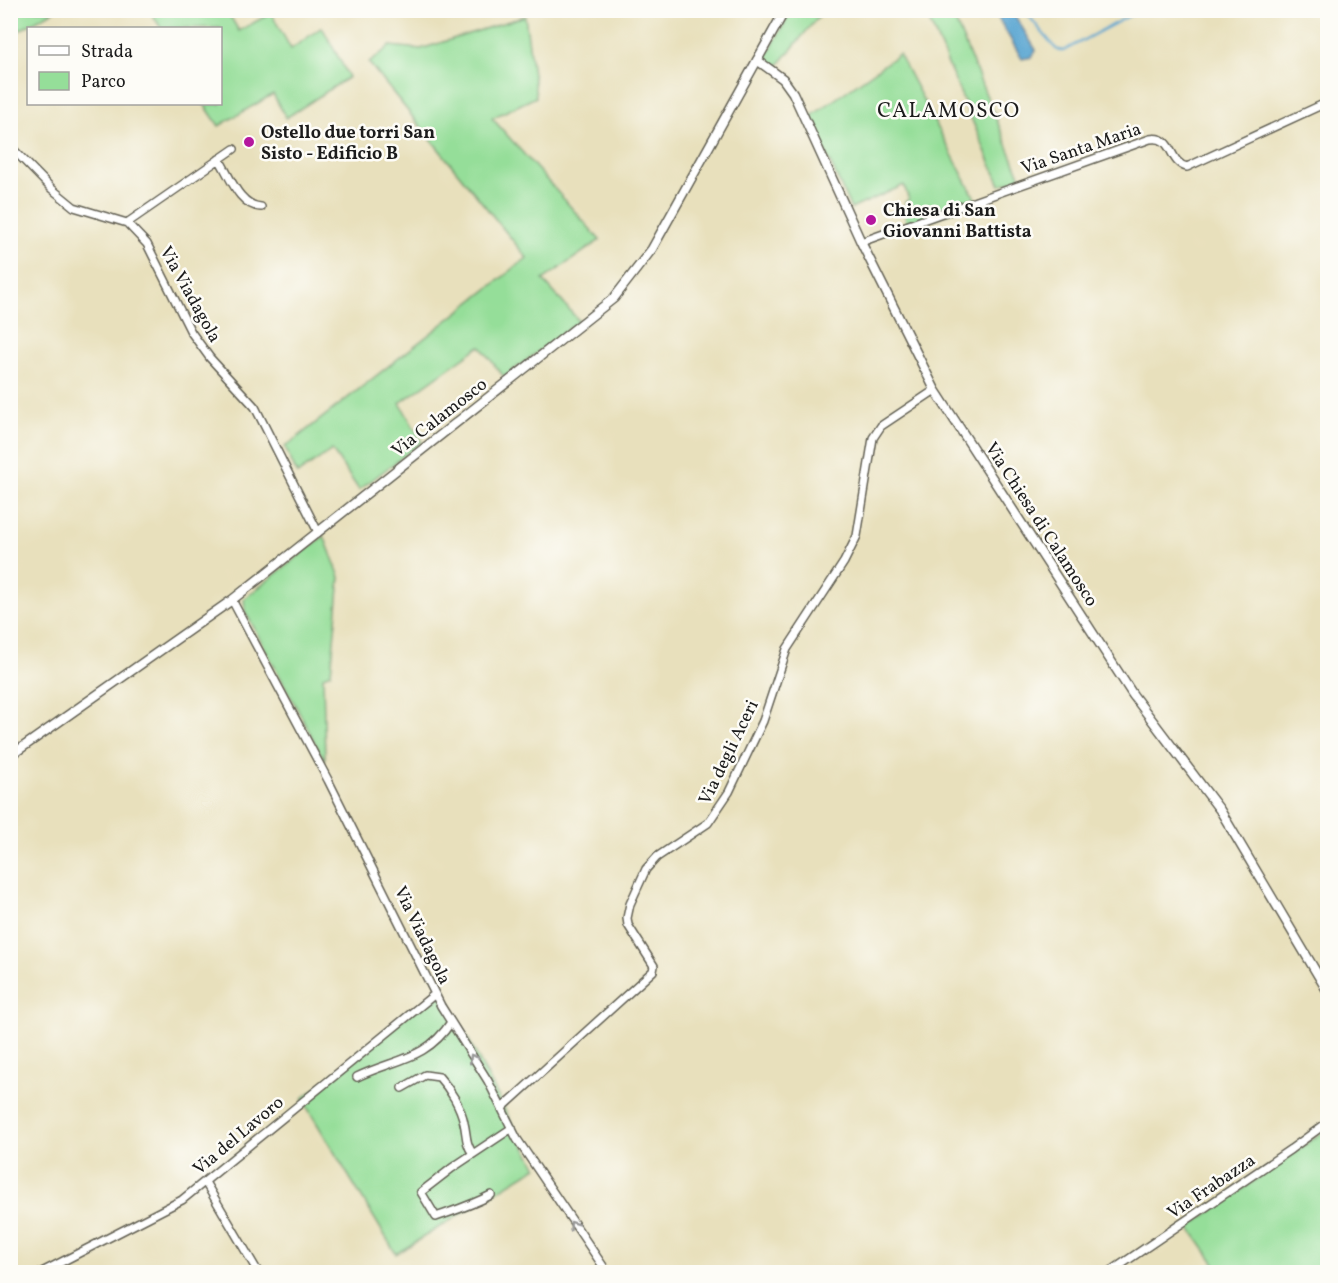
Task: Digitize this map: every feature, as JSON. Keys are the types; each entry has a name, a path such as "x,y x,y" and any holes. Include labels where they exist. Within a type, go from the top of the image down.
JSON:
{"street":[{"name":"Via Calamosco","path":"10,756 232,600 581,327 628,284 652,249 785,10"},
{"name":"Via Chiesa di Calamosco","path":"757,60 783,79 793,93 861,242 935,390 1133,695 1220,810 1328,992"},
{"name":"Via Santa Maria","path":"861,242 1150,139 1158,138 1165,141 1178,162 1187,167 1328,102"},
{"path":"10,146 52,189 74,207 127,223 234,149"},
{"path":"219,159 243,200 252,207 261,207"},
{"name":"Via Viadagola","path":"127,223 147,244 191,332 210,358 255,407 318,532"},
{"name":"Via degli Aceri","path":"502,1108 653,970 654,966 632,933 627,918 646,869 657,857 694,835 719,809 764,721 787,649 844,562 857,536 873,438 881,426 935,390"},
{"name":"Via Viadagola","path":"232,600 328,780 435,994 512,1128 564,1212 607,1272"},
{"name":"Via del Lavoro","path":"42,1272 182,1200 435,994"},
{"path":"357,1077 383,1065 412,1057 432,1046 451,1022"},
{"path":"402,1088 425,1075 439,1077 447,1086 461,1114 466,1143 473,1154"},
{"name":"Via Frabazza","path":"1110,1272 1328,1122"},
{"path":"491,1195 465,1209 455,1208 438,1217 424,1201 421,1192 512,1128"},
{"path":"205,1182 258,1272"}],"green space":[{"path":"11,10 54,10 54,11 11,35"},
{"path":"792,10 823,11 776,68 769,63 767,55"},
{"path":"150,11 227,11 239,31 271,13 291,49 322,27 349,77 286,118 273,94 219,126 205,105 222,105 222,27 160,27"},
{"path":"925,11 951,11 1021,178 1000,185"},
{"path":"525,16 536,97 492,118 600,240 543,280 579,321 504,377 480,346 400,403 422,442 359,490 332,450 297,474 285,447 527,258 369,63 390,46 421,49"},
{"path":"899,54 977,202 906,230 905,202 909,200 904,185 851,209 810,117"},
{"path":"324,536 340,577 331,673 323,676 325,761 245,611 244,599"},
{"path":"442,988 519,1137 537,1167 396,1254 302,1099"},
{"path":"1327,1129 1327,1272 1221,1272 1189,1227"}],"water":[{"path":"994,11 1012,11 1036,50 1032,57 1022,59"}],"waterway":[{"path":"1024,10 1056,49 1063,51 1140,10"}],"place":[{"name":"Ostello due torri San Sisto - Edificio B","path":"249,142"},
{"name":"Chiesa di San Giovanni Battista","path":"871,220"}],"district":[{"name":"CALAMOSCO","path":"949,110"}]}
